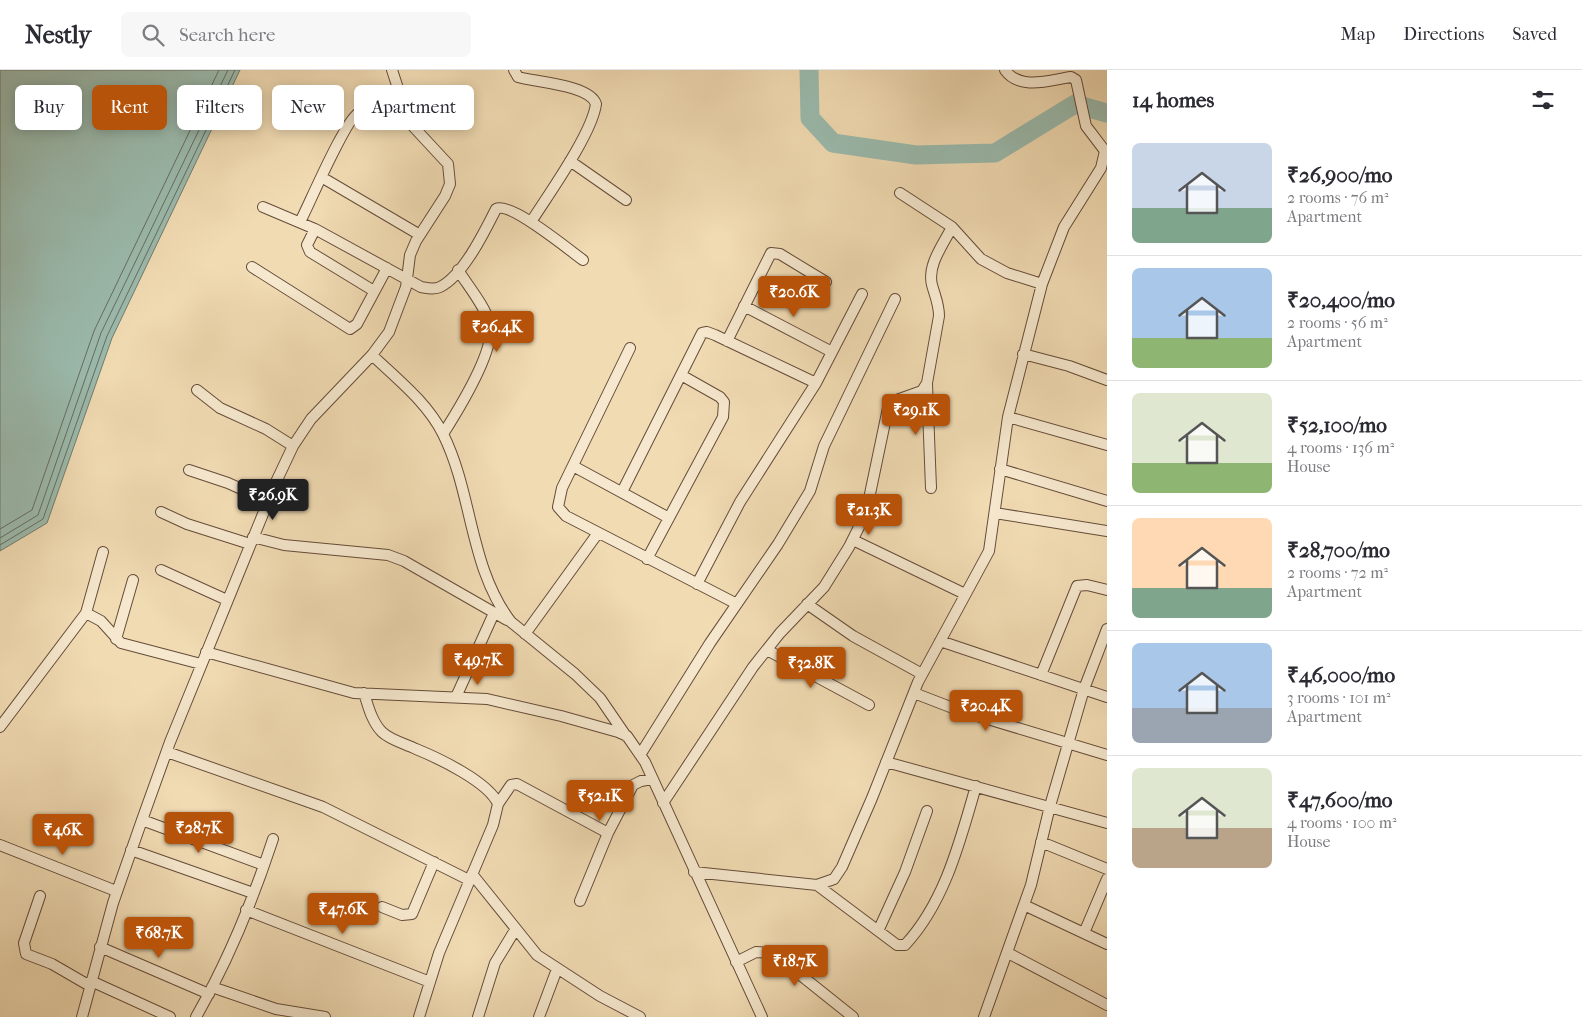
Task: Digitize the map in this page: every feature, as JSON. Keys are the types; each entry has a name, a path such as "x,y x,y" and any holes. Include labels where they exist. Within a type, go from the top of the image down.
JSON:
{"street":[{"path":"392,70 397,85"},
{"path":"514,70 518,77 553,82 595,99 596,104 593,119 570,161 531,222"},
{"path":"694,872 818,885 834,879 842,867 922,674 989,551 1008,417 1042,284 1064,227 1101,168 1106,151 1086,126 1076,80 1072,77 1025,83 1009,75 1005,70"},
{"path":"300,222 323,178 334,150 354,115"},
{"path":"82,1017 116,892 131,850 201,664 268,502 293,446 324,403 372,355 389,332 400,308 410,255 420,235 445,196 450,174 448,164 439,152 414,130"},
{"path":"570,161 626,200"},
{"path":"323,178 420,235"},
{"path":"900,193 952,228 981,259 1007,272 1042,284"},
{"path":"263,208 315,229 421,286 430,289 440,288 458,270 478,244 496,209 506,207 531,222 583,260"},
{"path":"931,488 927,383 939,316 939,305 932,285 932,267 952,228"},
{"path":"315,229 307,245 310,252 374,291"},
{"path":"727,341 771,253 780,254 826,282"},
{"path":"252,267 350,329 357,324 387,268"},
{"path":"443,434 475,380 490,333 488,319 458,270"},
{"path":"697,584 740,502 816,383 862,294"},
{"path":"640,755 778,544 810,491 824,446 895,299"},
{"path":"744,306 832,352"},
{"path":"622,492 702,333 707,332 816,383"},
{"path":"630,348 562,488 558,507 566,516 737,604"},
{"path":"1023,354 1069,366 1107,380"},
{"path":"372,355 416,397 432,415 443,434 464,490 484,575 494,597 510,622"},
{"path":"648,559 723,416 724,402 720,397 681,375"},
{"path":"663,803 767,650 824,587 853,540 866,513 888,408 891,402 922,391 927,383"},
{"path":"197,390 220,408 266,429 293,446"},
{"path":"1008,417 1107,445"},
{"path":"573,466 669,518"},
{"path":"1000,469 1107,501"},
{"path":"189,470 228,483 268,502"},
{"path":"160,512 187,524 252,540 291,546 388,555 404,561 510,622 575,674 600,698 640,755 762,1017"},
{"path":"995,513 1107,531"},
{"path":"525,634 598,533"},
{"path":"853,540 965,594"},
{"path":"0,726 86,613 103,552"},
{"path":"161,570 227,600"},
{"path":"116,639 133,580"},
{"path":"1041,674 1077,586 1087,585 1107,590"},
{"path":"807,604 852,636 922,674"},
{"path":"86,613 101,621 116,639 127,645 201,664"},
{"path":"456,697 494,613"},
{"path":"984,1017 1024,905 1068,742 1084,689 1107,629"},
{"path":"940,641 1107,697"},
{"path":"767,650 869,705"},
{"path":"206,652 314,683 364,694 456,697 512,703 627,736"},
{"path":"914,693 958,710 1107,755"},
{"path":"364,694 371,713 383,733 429,754 467,776 489,792 498,804"},
{"path":"167,752 323,808 434,862 470,877 537,955 557,969 640,1017"},
{"path":"886,762 1107,823"},
{"path":"580,901 608,833 633,785 640,781 652,779"},
{"path":"419,1017 439,953 493,825 498,804 510,785 517,784 608,833"},
{"path":"818,885 902,946 912,939 937,900 956,854 976,786"},
{"path":"879,929 905,872 927,811"},
{"path":"142,820 264,865"},
{"path":"196,1017 210,991 246,910 273,840"},
{"path":"1041,842 1107,869"},
{"path":"0,845 116,892"},
{"path":"131,850 253,893"},
{"path":"382,906 402,915 412,914 434,862"},
{"path":"1084,933 1107,879"},
{"path":"40,896 24,943 26,954 52,964 90,984 170,1017"},
{"path":"1024,905 1107,944"},
{"path":"246,910 430,982"},
{"path":"478,1017 495,963 515,930"},
{"path":"100,947 210,991 294,1015 321,1017"},
{"path":"736,962 756,952 773,953 853,1017"},
{"path":"1008,953 1107,1005"},
{"path":"539,1017 557,969"}],"water":[{"path":"0,70 240,70 233,85 177,85 177,130 211,130 112,338 47,523 0,551"}],"waterway":[{"path":"809,70 810,118 833,143 916,155 995,153 1075,104 1107,113"}]}
